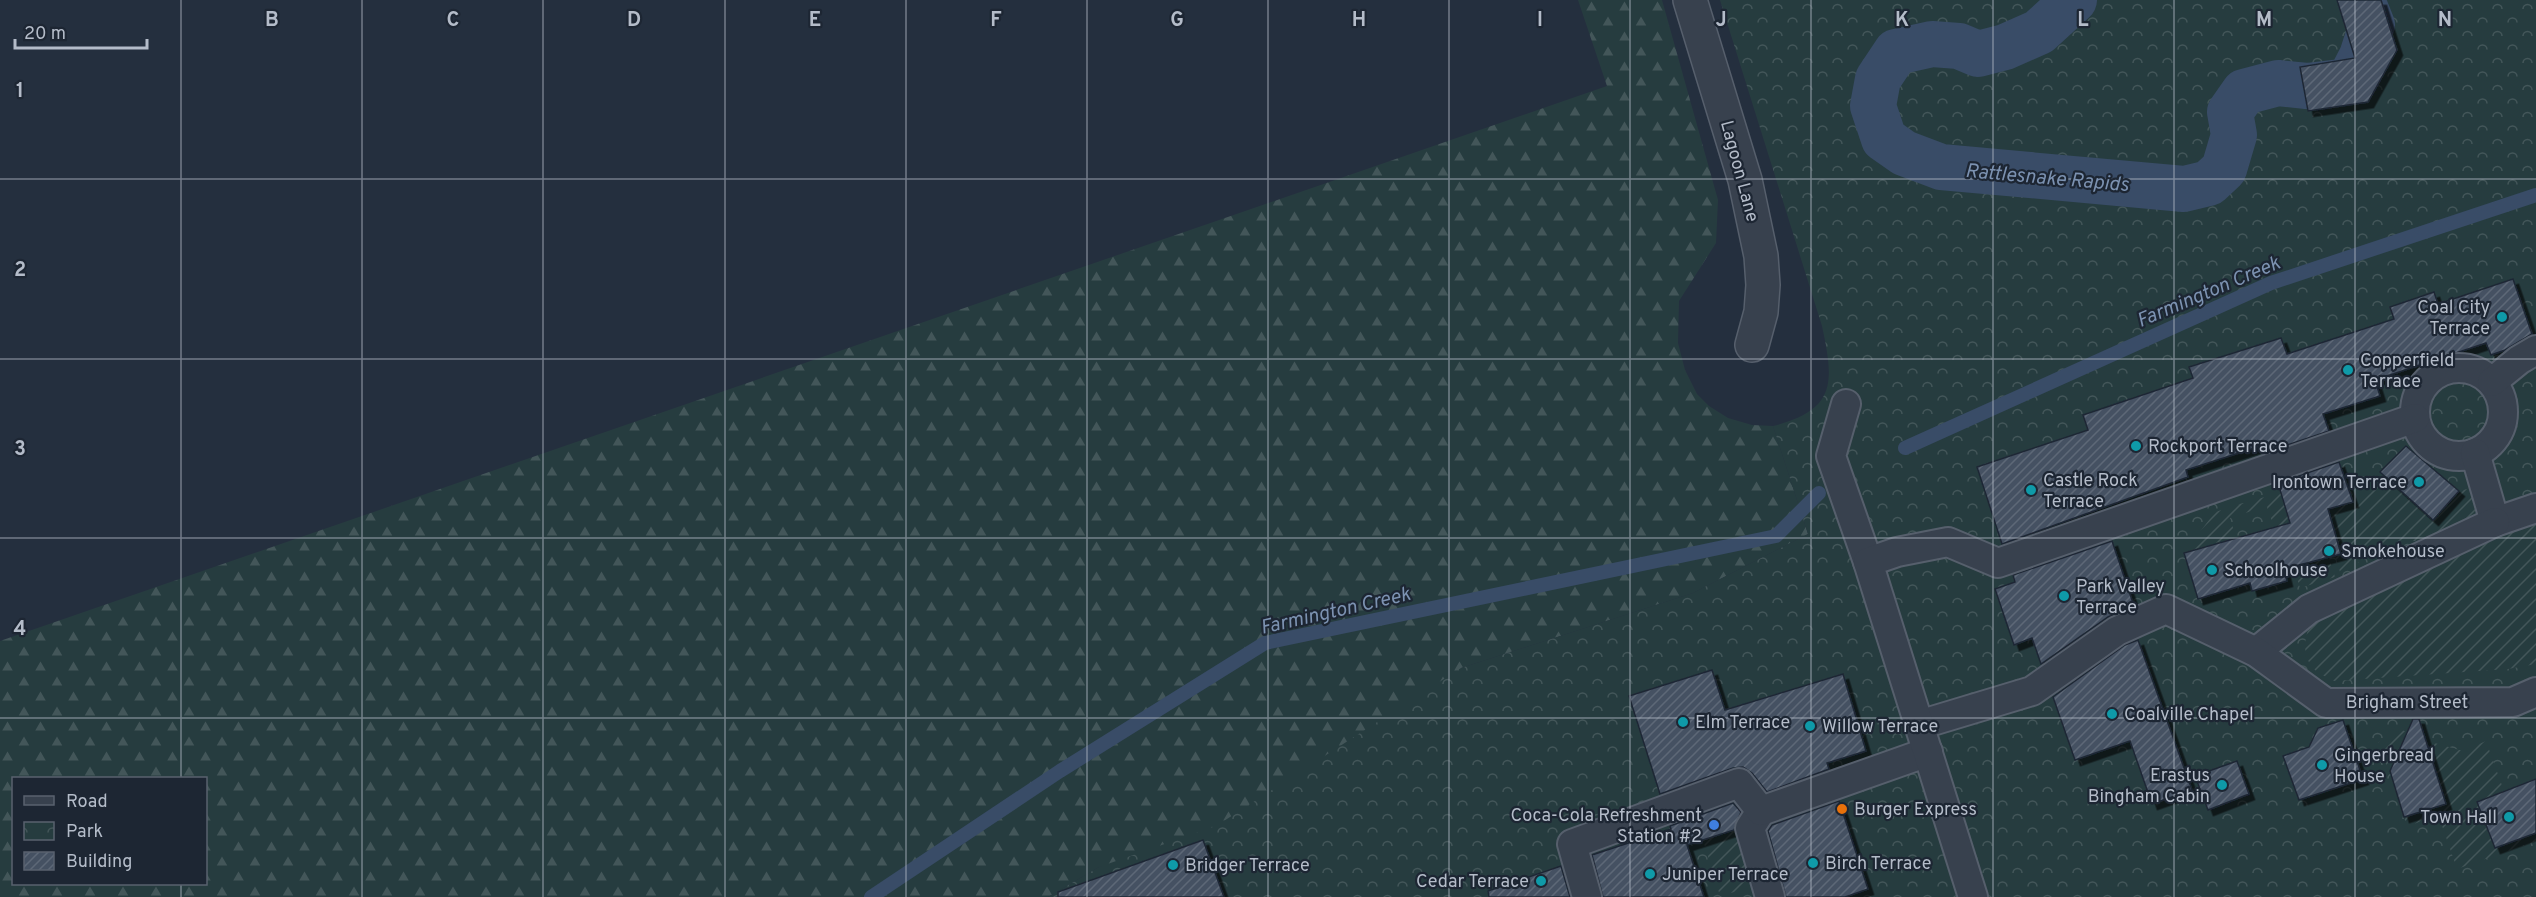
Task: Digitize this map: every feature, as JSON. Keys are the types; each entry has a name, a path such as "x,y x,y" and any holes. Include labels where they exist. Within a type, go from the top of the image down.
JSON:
{"street":[{"name":"Lagoon Lane","path":"1690,0 1745,180 1759,247 1763,285 1761,312 1752,345"},
{"path":"2492,382 2519,360 2536,350"},
{"path":"2468,368 2492,382 2503,408 2502,422 2492,441 2475,453 2462,456 2437,450 2419,431 2415,418 2415,404 2420,390 2428,379 2440,371 2468,368"},
{"path":"1846,404 1831,456 1868,562 1973,897"},
{"path":"1868,562 1897,552 1948,542 1998,563 2415,418"},
{"path":"2475,453 2495,522"},
{"path":"2256,652 2309,609 2495,522 2536,508"},
{"name":"Brigham Street","path":"1919,725 2032,691 2117,632 2166,609 2256,652 2325,703 2513,702 2536,692"},
{"path":"1770,897 1750,828 1761,811 1928,752"},
{"path":"1587,897 1572,844 1739,783 1761,811"}],"green space":[{"path":"1578,0 1662,0 1718,200 1716,243 1679,301 1678,343 1685,370 1697,394 1709,406 1728,418 1752,425 1773,426 1808,534 1693,593 1461,668 1504,808 1099,867 1048,897 0,897 0,641 1607,86"},
{"path":"1720,0 2536,0 2536,897 1048,897 1099,867 1216,826 1461,668 1693,593 1808,534 1773,426 1809,412 1820,402 1829,378 1826,346 1822,326"},
{"path":"2380,472 2433,520 2459,491 2471,488 2479,519 2439,543 2402,540 2340,572 2335,555 2329,557 2335,577 2300,588 2288,548 2281,550 2267,506 2230,518 2243,561 2243,585 2240,586 2225,540 2184,553 2215,512 2281,492 2290,521 2353,502"},
{"path":"2536,522 2536,664 2508,669 2334,681 2318,672 2309,663 2305,642 2314,615"},
{"path":"2398,728 2424,740 2463,751 2486,741 2504,791 2477,802 2495,848 2536,833 2536,841 2457,869 2438,814 2407,827 2404,817 2446,804 2437,777 2396,790 2378,743"},
{"path":"1732,830 1745,838 1759,885 1720,896 1703,840"}],"building":[{"path":"2337,0 2381,0 2397,50 2368,102 2308,111 2300,67 2355,58"},
{"path":"2513,279 2532,334 2505,350 2491,355 2486,343 2375,380 2380,396 2323,414 2329,431 2269,451 2267,444 2186,470 2188,477 2002,544 1977,467 2088,430 2083,415 2193,378 2189,367 2281,338 2287,354 2394,319 2390,307 2434,292 2438,304"},
{"name":"Irontown Terrace","path":"2406,446 2459,491 2433,520 2380,472"},
{"path":"2339,462 2353,502 2328,509 2341,554 2284,569 2287,581 2252,591 2250,583 2198,599 2184,553 2290,523 2278,483"},
{"name":"Park Valley Terrace","path":"2112,541 2133,603 2125,606 2126,609 2108,617 2041,664 2032,638 2014,645 1995,589 2015,582 2013,575"},
{"name":"Coalville Chapel","path":"2138,640 2192,790 2152,804 2130,741 2075,760 2053,697 2125,645"},
{"path":"1712,670 1725,710 1843,674 1866,751 1827,763 1829,769 1767,792 1752,773 1743,767 1733,768 1660,794 1629,696"},
{"path":"2413,719 2419,719 2446,804 2404,817 2390,771"},
{"name":"Gingerbread House","path":"2343,720 2363,779 2299,800 2283,756 2309,747 2318,728"},
{"name":"Erastus Bingham Cabin","path":"2237,761 2249,794 2208,810 2195,776"},
{"name":"Town Hall","path":"2536,779 2536,833 2495,848 2477,802"},
{"name":"Birch Terrace","path":"1839,801 1868,889 1845,897 1786,897 1768,831 1772,825"},
{"name":"Juniper Terrace","path":"1733,803 1741,812 1734,830 1687,845 1704,897 1603,897 1592,855 1671,829 1670,826"},
{"name":"Bridger Terrace","path":"1203,840 1224,897 1058,897 1058,892"},
{"name":"Cedar Terrace","path":"1561,866 1570,897 1489,897 1488,891"}],"waterway":[{"name":"Rattlesnake Rapids","path":"2074,0 2039,32 2005,47 1978,54 1959,46 1932,44 1896,52 1878,79 1873,106 1884,139 1904,153 1941,167 2184,189 2209,183 2224,169 2234,135 2230,112 2244,92 2278,83 2307,86 2349,81 2362,56 2372,25 2362,0"},
{"name":"Farmington Creek","path":"1905,448 2271,283 2536,195"},
{"name":"Farmington Creek","path":"871,897 1060,771 1265,643 1776,536 1819,493"}],"place":[{"name":"Coal City Terrace","path":"2502,317"},
{"name":"Copperfield Terrace","path":"2348,370"},
{"name":"Rockport Terrace","path":"2136,446"},
{"name":"Irontown Terrace","path":"2419,482"},
{"name":"Castle Rock Terrace","path":"2031,490"},
{"name":"Smokehouse","path":"2329,551"},
{"name":"Schoolhouse","path":"2212,570"},
{"name":"Park Valley Terrace","path":"2064,596"},
{"name":"Coalville Chapel","path":"2112,714"},
{"name":"Elm Terrace","path":"1683,722"},
{"name":"Willow Terrace","path":"1810,726"},
{"name":"Gingerbread House","path":"2322,765"},
{"name":"Erastus Bingham Cabin","path":"2222,785"},
{"name":"Burger Express","path":"1842,809"},
{"name":"Town Hall","path":"2509,817"},
{"name":"Coca-Cola Refreshment Station #2","path":"1714,825"},
{"name":"Birch Terrace","path":"1813,863"},
{"name":"Bridger Terrace","path":"1173,865"},
{"name":"Juniper Terrace","path":"1650,874"},
{"name":"Cedar Terrace","path":"1541,881"}]}
